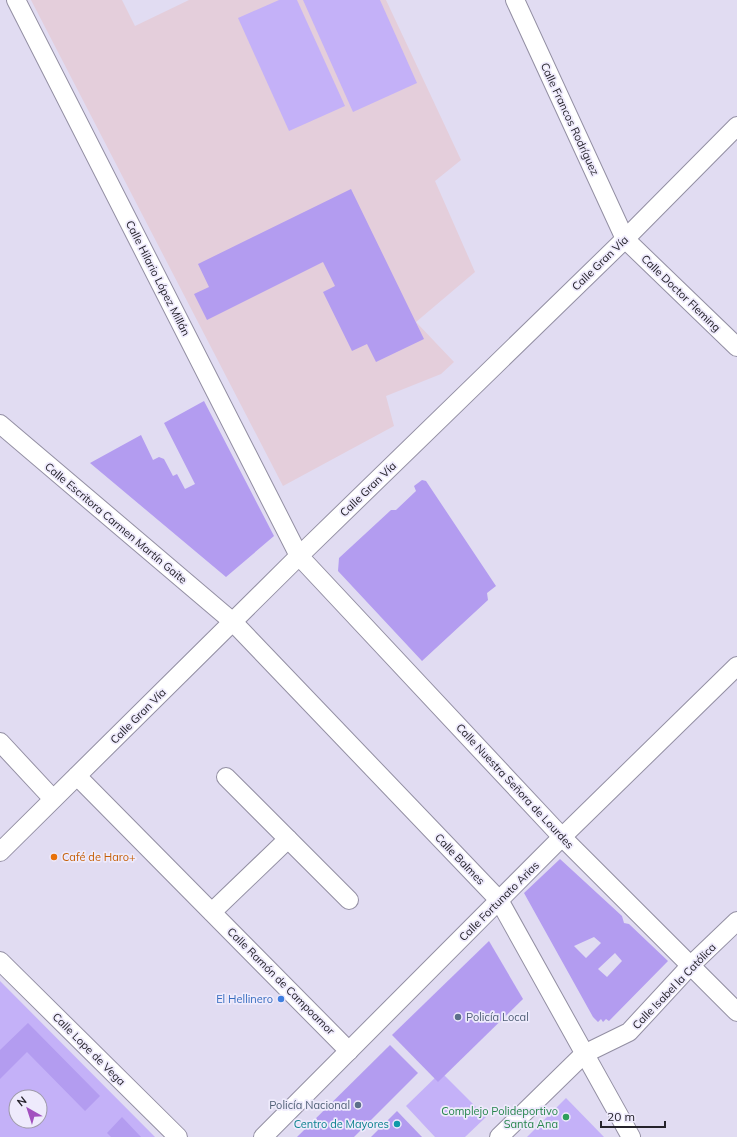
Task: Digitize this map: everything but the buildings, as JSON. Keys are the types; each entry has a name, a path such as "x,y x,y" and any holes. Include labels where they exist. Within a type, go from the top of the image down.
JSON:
{"street":[{"name":"Calle Hilario López Millán","path":"16,0 299,556"},
{"name":"Calle Francos Rodríguez","path":"515,0 625,238"},
{"name":"Calle Gran Vía","path":"0,852 737,126"},
{"name":"Calle Doctor Fleming","path":"625,238 737,347"},
{"name":"Calle Escritora Carmen Martín Gaite","path":"0,424 233,622"},
{"name":"Calle Nuestra Señora de Lourdes","path":"299,556 562,837 737,1012"},
{"name":"Calle Balmes","path":"233,622 499,900 631,1137"},
{"name":"Calle Fortunato Arias","path":"263,1137 562,837 737,666"},
{"path":"0,742 53,799"},
{"name":"Calle Ramón de Campoamor","path":"78,776 349,1051"},
{"path":"226,777 349,900"},
{"path":"212,912 288,838"},
{"name":"Calle Isabel la Católica","path":"499,1137 584,1054 630,1032 691,965 737,921"},
{"name":"Calle Lope de Vega","path":"0,961 178,1137"}],"shaded area":[{"path":"31,0 122,0 135,26 189,0 386,0 461,160 435,181 475,272 416,322 454,362 441,374 386,396 394,426 283,486"},
{"path":"279,0 297,0 345,106 289,131 238,18"},
{"path":"303,0 380,0 417,83 353,112"},
{"path":"0,981 155,1137 0,1137"},
{"path":"441,1072 486,1117 465,1137 435,1137 406,1106"},
{"name":"Complejo Polideportivo Santa Ana","path":"566,1098 604,1137 527,1137"}],"place":[{"name":"Café de Haro+","path":"54,857"},
{"name":"El Hellinero","path":"281,999"},
{"name":"Policía Local","path":"458,1017"},
{"name":"Policía Nacional","path":"358,1105"},
{"name":"Complejo Polideportivo Santa Ana","path":"566,1117"},
{"name":"Centro de Mayores","path":"397,1124"}]}
